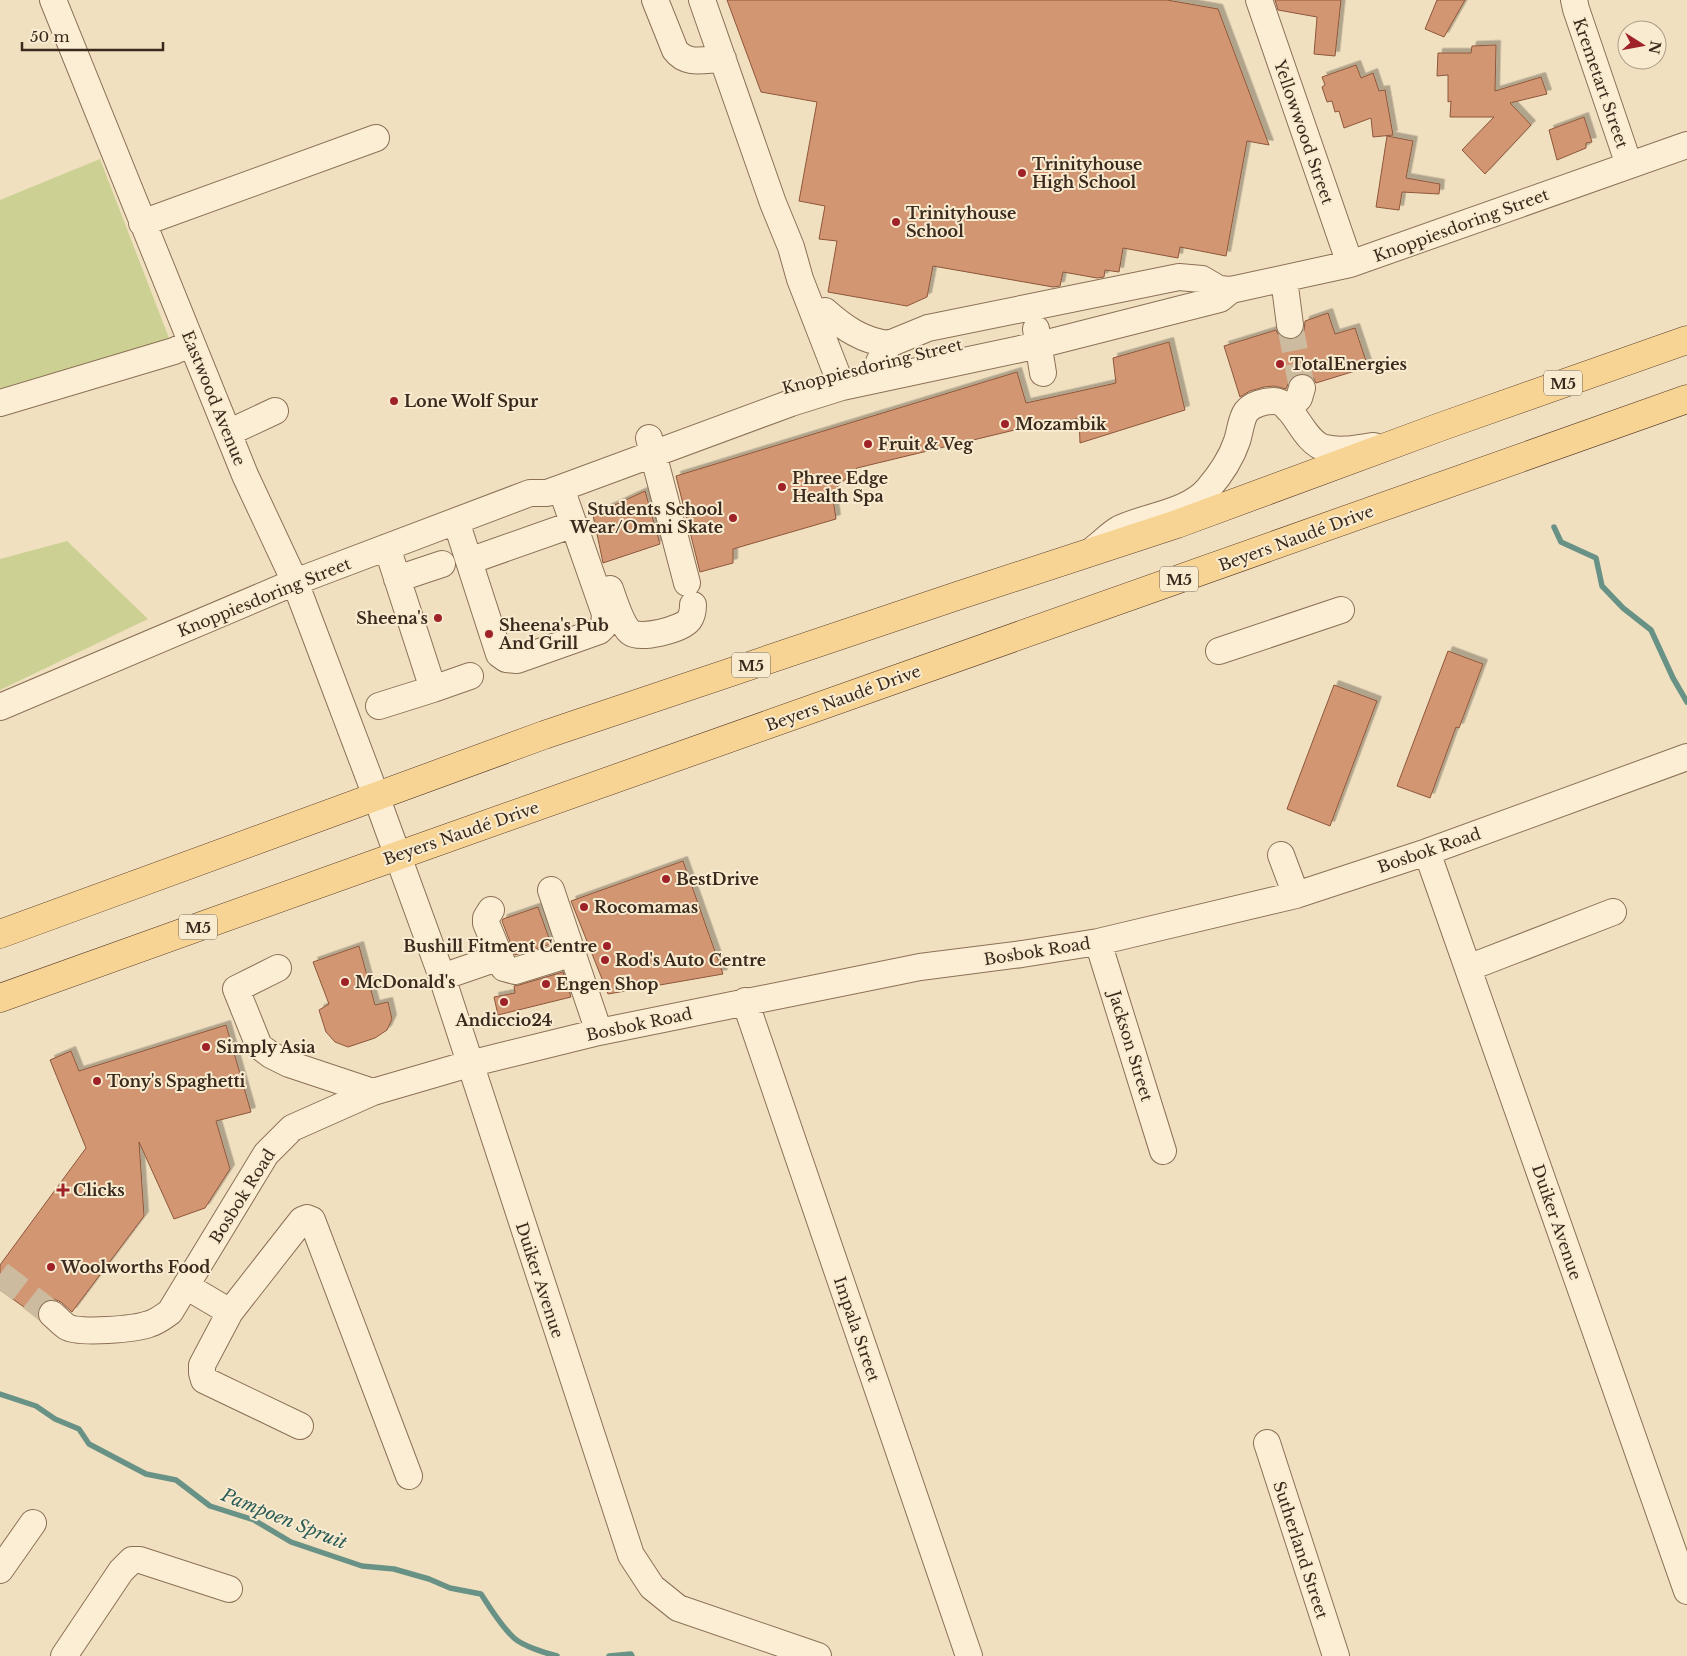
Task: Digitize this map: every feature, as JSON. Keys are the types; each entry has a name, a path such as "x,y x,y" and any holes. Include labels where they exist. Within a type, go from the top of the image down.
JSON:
{"main road":[{"name":"M5","path":"0,934 553,732 1177,524 1396,443 1687,340"},
{"name":"Beyers Naudé Drive","path":"0,998 1687,399"}],"street":[{"name":"Eastwood Avenue","path":"53,0 228,433 294,582 376,796"},
{"path":"655,0 675,50 680,56 693,61 723,59"},
{"path":"702,0 772,203 791,247 800,279 845,379"},
{"name":"Yellowwood Street","path":"1259,0 1350,264"},
{"name":"Kremetart Street","path":"1574,0 1629,165"},
{"path":"142,223 376,138"},
{"name":"Knoppiesdoring Street","path":"0,707 294,582 530,493 547,493 561,488 785,387 845,379 1037,336 1220,299 1225,290 1350,264 1687,145"},
{"path":"791,247 812,274 845,379"},
{"path":"825,311 842,326 857,335 879,343 884,353 928,328 1179,277 1202,279 1225,290"},
{"path":"1284,279 1290,325"},
{"path":"1037,336 1043,373"},
{"name":"Knoppiesdoring Street","path":"845,379 884,353 1037,336"},
{"path":"0,403 174,351 191,343"},
{"path":"1091,552 1117,530 1170,511 1195,500 1205,493 1228,461 1245,414 1252,407 1295,398 1308,437 1324,448 1348,450 1396,443"},
{"path":"228,433 275,411"},
{"path":"561,488 629,631 646,636 678,627 690,619 690,594 651,446"},
{"name":"Knoppiesdoring Street","path":"530,493 542,480 576,465 651,446"},
{"path":"456,521 499,654 506,659 517,660 599,631 604,626 605,614 583,531"},
{"path":"469,561 583,531"},
{"path":"387,547 433,689"},
{"path":"397,579 442,564"},
{"path":"1220,651 1341,610"},
{"path":"379,706 470,676"},
{"name":"Bosbok Road","path":"52,1314 67,1327 79,1330 131,1328 150,1324 170,1312 266,1154 280,1138 292,1128 373,1092 469,1064 599,1032 920,967 1098,942 1296,895 1427,852 1687,757"},
{"name":"Duiker Avenue","path":"376,796 442,977 631,1555 641,1573 652,1587 678,1608 818,1656"},
{"name":"Duiker Avenue","path":"1427,852 1687,1591"},
{"path":"1281,855 1296,895"},
{"path":"551,890 599,1032"},
{"path":"491,910 486,918 486,923 504,968 516,971 573,953"},
{"path":"1468,968 1613,912"},
{"name":"Jackson Street","path":"1098,942 1163,1151"},
{"path":"442,977 500,957"},
{"path":"278,968 236,988 259,1046 271,1055 289,1064 373,1092"},
{"name":"Impala Street","path":"745,1001 969,1656"},
{"path":"300,1426 204,1380 202,1365 230,1312 302,1220 307,1218 312,1220 409,1476"},
{"path":"186,1286 230,1312"},
{"name":"Sutherland Street","path":"1267,1443 1336,1656"},
{"path":"0,1570 33,1523"},
{"path":"64,1656 120,1571 132,1560 140,1560 229,1589"}],"green space":[{"path":"100,159 174,351 0,399 0,200"},
{"path":"67,541 148,619 0,690 0,559"}],"building":[{"name":"Trinityhouse High School","path":"727,0 1167,0 1218,9 1269,145 1247,141 1226,256 1180,247 1178,258 1123,248 1119,272 1105,270 1104,277 1097,278 1063,272 1060,286 1053,287 933,266 927,297 907,306 828,292 837,241 819,239 825,206 799,201 817,102 761,92"},
{"path":"1275,0 1341,0 1335,56 1314,54 1317,17 1278,10"},
{"path":"1437,0 1465,0 1444,37 1425,29"},
{"path":"1496,45 1495,91 1541,77 1547,94 1510,103 1531,125 1485,174 1462,150 1494,117 1450,117 1451,101 1448,102 1448,75 1437,76 1438,53 1471,53 1472,46"},
{"path":"1356,65 1361,78 1373,73 1379,91 1385,90 1393,135 1373,137 1371,118 1344,128 1339,111 1335,112 1332,101 1327,102 1322,87 1325,85 1322,77"},
{"path":"1584,117 1592,142 1586,143 1586,148 1557,160 1549,130"},
{"path":"1387,136 1413,141 1406,178 1440,184 1439,194 1402,192 1399,210 1376,207"},
{"path":"1328,313 1335,334 1355,328 1368,367 1316,383 1313,377 1299,373 1291,377 1286,389 1274,386 1264,387 1250,391 1240,397 1224,346 1276,330 1284,339 1292,340 1299,337 1304,331 1305,321"},
{"path":"1169,342 1185,410 1080,443 1079,418 1058,424 1056,420 857,468 832,492 836,519 733,549 733,563 700,572 676,476 1017,372 1026,403 1116,383 1113,358"},
{"path":"645,491 660,544 603,563 593,515"},
{"path":"1448,651 1483,664 1459,728 1456,727 1430,798 1397,786"},
{"path":"1334,685 1377,701 1330,826 1287,809"},
{"path":"683,861 723,974 608,994 571,901"},
{"path":"538,907 551,944 515,955 502,921 503,919"},
{"name":"McDonald's","path":"359,946 375,1005 388,1002 392,1019 387,1030 375,1038 348,1047 335,1042 326,1032 319,1010 329,1004 313,962"},
{"path":"563,972 571,997 498,1015 494,997 515,993 514,986"},
{"path":"226,1025 251,1112 216,1121 230,1169 205,1208 174,1219 139,1142 144,1216 72,1312 61,1302 54,1299 47,1300 40,1305 37,1311 38,1317 0,1290 0,1265 86,1148 50,1060 71,1051 79,1071"}],"waterway":[{"name":"Pampoen Spruit","path":"1554,527 1561,542 1596,558 1602,586 1623,608 1651,630 1673,678 1687,702"},
{"name":"Pampoen Spruit","path":"0,1394 36,1406 55,1419 79,1429 89,1444 146,1474 176,1480 210,1506 254,1520 291,1542 362,1566 394,1569 429,1579 450,1588 481,1594 500,1623 514,1638 528,1646 557,1656"},
{"name":"Pampoen Spruit","path":"609,1656 631,1654 632,1656"}],"tunnel":[{"path":"1290,325 1302,388"},
{"path":"0,1274 52,1314"}],"place":[{"name":"Trinityhouse High School","path":"1022,173"},
{"name":"Trinityhouse School","path":"896,222"},
{"name":"TotalEnergies","path":"1280,364"},
{"name":"Lone Wolf Spur","path":"394,401"},
{"name":"Mozambik","path":"1005,424"},
{"name":"Fruit & Veg","path":"868,444"},
{"name":"Phree Edge Health Spa","path":"782,487"},
{"name":"Students School Wear/Omni Skate","path":"733,518"},
{"name":"Sheena's","path":"438,618"},
{"name":"Sheena's Pub And Grill","path":"489,634"},
{"name":"BestDrive","path":"666,879"},
{"name":"Rocomamas","path":"584,907"},
{"name":"Bushill Fitment Centre","path":"607,946"},
{"name":"Rod's Auto Centre","path":"605,960"},
{"name":"McDonald's","path":"345,982"},
{"name":"Engen Shop","path":"546,984"},
{"name":"Andiccio24","path":"504,1002"},
{"name":"Simply Asia","path":"206,1047"},
{"name":"Tony's Spaghetti","path":"97,1081"},
{"name":"Clicks","path":"63,1190"},
{"name":"Woolworths Food","path":"51,1267"}]}
